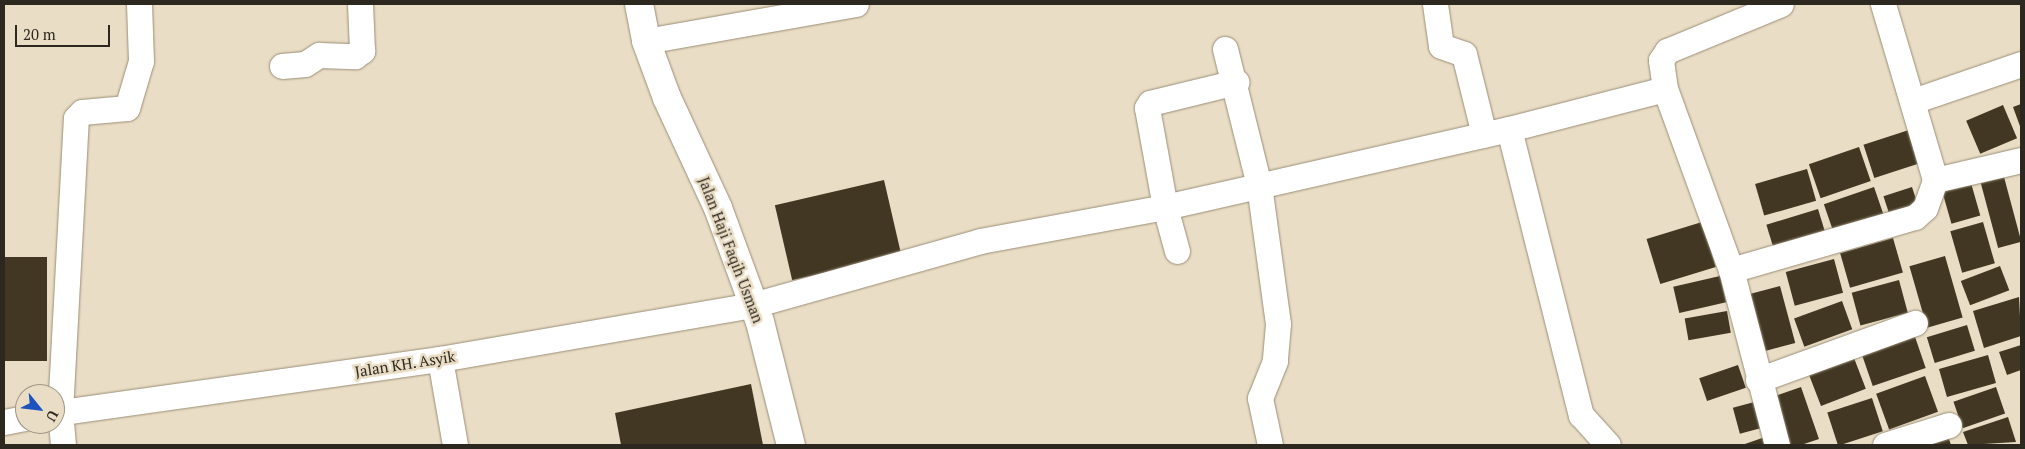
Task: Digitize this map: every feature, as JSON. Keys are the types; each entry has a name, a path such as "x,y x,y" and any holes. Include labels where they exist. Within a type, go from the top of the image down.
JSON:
{"street":[{"path":"59,384 76,118 82,112 127,108 141,61 139,4"},
{"path":"282,66 305,64 319,55 355,56 362,51 360,4"},
{"name":"Jalan Haji Faqih Usman","path":"639,4 648,45 667,98 718,208 754,304 791,445"},
{"path":"648,45 856,4"},
{"path":"1435,4 1441,46 1464,54 1484,135"},
{"path":"1777,445 1758,380 1731,270 1665,88 1660,60 1667,51 1781,4"},
{"path":"1731,270 1915,218 1925,208 1935,180 1883,4"},
{"path":"1225,49 1236,82 1259,186 1278,324 1275,361 1260,398 1270,445"},
{"path":"1913,101 2021,64"},
{"path":"1177,252 1165,207 1147,108 1150,103 1236,82"},
{"name":"Jalan KH. Asyik","path":"65,411 440,360 754,304 980,241 1165,207 1484,135 1665,88"},
{"path":"1509,129 1581,415 1608,445"},
{"path":"1935,180 2021,160"},
{"path":"1758,380 1915,323"},
{"path":"440,360 455,445"},
{"path":"1885,445 1949,425"}],"building":[{"path":"2021,104 2021,129 2013,107"},
{"path":"2003,105 2017,138 1980,154 1966,121"},
{"path":"1912,129 1923,162 1874,178 1863,145"},
{"path":"1859,147 1871,181 1821,198 1809,164"},
{"path":"1807,169 1816,201 1764,216 1755,184"},
{"path":"1969,176 1980,215 1951,224 1940,184"},
{"path":"2004,177 2021,242 1998,248 1981,183"},
{"path":"884,180 901,255 792,280 775,205"},
{"path":"1874,187 1884,216 1834,234 1824,204"},
{"path":"1912,187 1918,205 1889,214 1883,196"},
{"path":"1818,209 1826,235 1774,251 1766,225"},
{"path":"1702,222 1716,267 1660,284 1647,239"},
{"path":"1983,222 1995,263 1962,273 1950,231"},
{"path":"1893,238 1903,273 1850,288 1840,253"},
{"path":"1945,256 1963,318 1927,328 1909,266"},
{"path":"4,257 47,257 47,361 4,361"},
{"path":"1834,259 1843,293 1795,306 1786,272"},
{"path":"2000,266 2009,290 1970,305 1961,281"},
{"path":"1720,276 1726,302 1679,313 1673,287"},
{"path":"1899,280 1908,313 1860,326 1852,293"},
{"path":"1780,286 1795,343 1761,352 1746,295"},
{"path":"2019,297 2021,336 1984,348 1973,311"},
{"path":"1842,301 1852,329 1804,347 1794,318"},
{"path":"1727,311 1731,333 1688,340 1685,318"},
{"path":"1967,325 1975,351 1935,363 1927,337"},
{"path":"1913,331 1926,368 1873,386 1860,349"},
{"path":"2021,345 2021,370 2007,375 1999,352"},
{"path":"1988,355 1996,383 1947,397 1939,369"},
{"path":"1854,358 1866,389 1821,406 1809,375"},
{"path":"1738,365 1746,388 1707,401 1699,378"},
{"path":"1925,376 1938,412 1889,429 1876,394"},
{"path":"751,384 763,445 621,445 615,413"},
{"path":"1801,387 1819,439 1801,445 1788,445 1772,397"},
{"path":"1996,387 2005,413 1963,428 1953,402"},
{"path":"1872,398 1883,431 1838,445 1827,413"},
{"path":"1758,401 1765,427 1740,434 1733,408"},
{"path":"2008,417 2016,442 1968,445 1963,432"},
{"path":"1947,433 1951,445 1914,445"},
{"path":"1768,436 1771,445 1742,445"}]}
